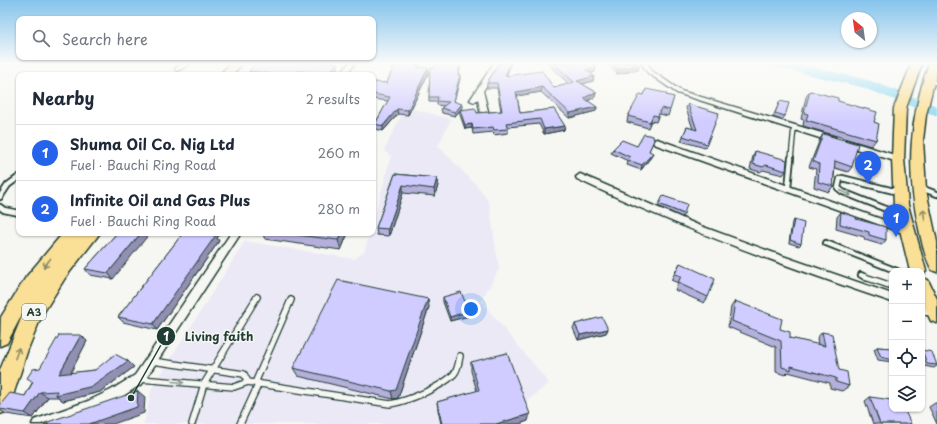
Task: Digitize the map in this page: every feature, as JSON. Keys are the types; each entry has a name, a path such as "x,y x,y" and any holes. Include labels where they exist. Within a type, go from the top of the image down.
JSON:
{"highway":[{"name":"A3","path":"0,336 12,312 26,290 71,236"},
{"name":"A3","path":"0,403 17,351 40,299 54,279 90,236"}],"main road":[{"path":"910,83 900,108 898,160 903,216 917,268"},
{"path":"930,83 920,114 916,144 917,187 927,236 937,266"},
{"path":"925,293 932,313"}],"street":[{"path":"474,100 485,83"},
{"path":"666,83 679,92 898,160"},
{"path":"480,90 484,111"},
{"path":"657,142 906,231"},
{"path":"580,177 623,199 738,246 889,297"},
{"path":"38,424 85,409 139,379 234,236"}],"lane":[{"path":"788,188 794,127"},
{"path":"0,197 3,190 12,180 16,178"},
{"path":"900,192 842,178 840,179 838,188 843,192 903,216"},
{"path":"917,187 937,194"},
{"path":"0,207 4,210 16,212"},
{"path":"826,243 889,268"},
{"path":"861,275 889,285"},
{"path":"192,424 204,384 257,297"},
{"path":"240,424 291,300"},
{"path":"139,379 234,387 248,382 390,404 404,402 416,397 444,381 455,373 460,356"},
{"path":"152,361 244,374 248,382"}],"shaded area":[{"path":"405,107 451,119 438,146 479,188 489,203 499,269 481,301 549,383 519,408 517,424 144,424 152,388 245,241 354,259 364,252 369,236 376,236 376,211 391,156 384,151"}],"building":[{"path":"376,83 421,83 408,110 397,109 383,126 376,124 376,122 390,97 376,95"},
{"path":"429,83 458,83 453,101 462,104 455,112 441,108 449,102 437,101 438,97 429,97"},
{"path":"487,83 550,83 554,88 571,83 580,83 596,92 584,98 597,107 570,113 542,87 516,92 520,113 554,109 565,126 544,129 540,119 506,123 508,129 494,130 493,127 473,129 472,124 465,125 460,110 475,108 477,113 502,111 497,83"},
{"path":"646,89 666,93 666,95 674,97 670,110 661,108 658,116 653,115 650,122 628,116 640,94 644,95"},
{"path":"810,91 838,98 838,101 877,112 874,122 879,124 876,140 806,120 808,114 804,113"},
{"path":"780,101 789,103 785,116 775,113"},
{"path":"688,104 719,113 707,144 683,136 687,127 697,130"},
{"path":"644,134 653,136 654,140 649,151 653,153 642,165 628,160 630,157 613,149 622,140 637,146"},
{"path":"823,134 858,144 852,167 835,161 833,186 818,182 819,164 813,161"},
{"path":"755,151 787,160 786,171 766,165 763,167 753,164"},
{"path":"395,174 437,178 434,189 403,185 388,229 376,228"},
{"path":"663,196 687,204 684,214 659,204"},
{"path":"841,212 856,217 856,219 886,227 886,240 869,235 869,232 840,224"},
{"path":"794,220 804,223 801,244 790,240"},
{"path":"114,236 139,236 108,273 85,269"},
{"path":"181,236 215,236 153,324 118,317"},
{"path":"306,236 340,236 338,240"},
{"path":"680,263 715,279 708,297 678,283 681,276 675,274"},
{"path":"338,280 428,299 396,390 391,391 293,368"},
{"path":"461,292 469,311 450,317 443,297"},
{"path":"735,301 782,319 780,329 790,332 790,338 825,346 822,332 832,334 839,370 847,372 849,386 836,382 836,378 791,366 791,370 782,367 781,341 732,321"},
{"path":"602,317 608,329 580,335 575,324"},
{"path":"59,335 81,335 59,374 95,370 115,354 128,361 93,386 56,395 57,391 40,392 25,413 0,409 0,405 10,393 25,396 33,382 27,378 33,369 40,368"},
{"path":"877,347 889,348 889,359 881,357"},
{"path":"925,351 932,352 937,365 927,364"},
{"path":"507,353 530,414 496,424 442,424 437,402 479,390 471,362"},
{"path":"138,391 137,407 89,424 42,424"},
{"path":"870,397 889,400 889,412 905,412 911,424 880,424"}],"waterway":[{"path":"861,83 937,111"}],"place":[{"name":"Infinite Oil and Gas Plus","path":"868,184"},
{"name":"Shuma Oil Co. Nig Ltd","path":"896,237"},
{"name":"Living faith","path":"131,398"}]}
